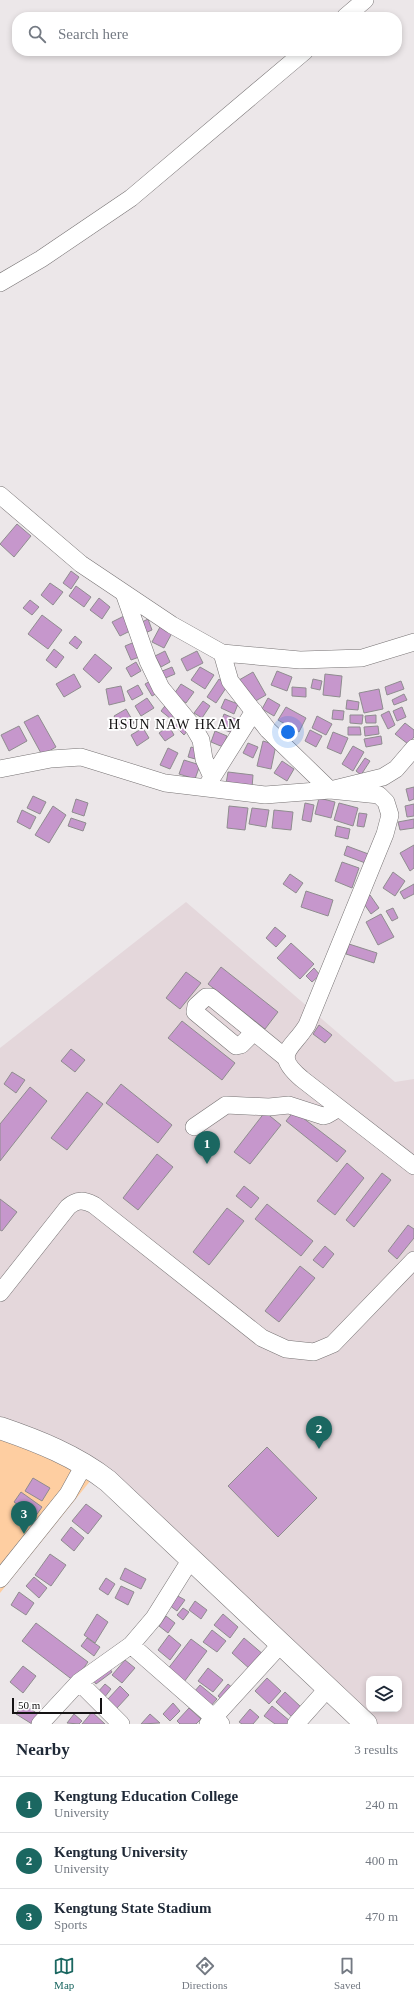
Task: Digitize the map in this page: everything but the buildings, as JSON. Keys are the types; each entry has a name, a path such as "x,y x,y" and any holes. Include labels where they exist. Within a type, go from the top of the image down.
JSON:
{"highway":[{"path":"0,1428 40,1442 89,1466 108,1481 366,1724"}],"street":[{"path":"351,12 365,0"},
{"path":"0,283 41,259 131,198 299,56"},
{"path":"0,495 81,564 172,625 222,653 300,660 362,658 414,642"},
{"path":"124,593 148,661 161,688 194,728 201,740 209,782"},
{"path":"222,653 230,680 268,730 330,790 379,795 386,802 390,814 385,834 307,1025 300,1037 293,1042 288,1049 286,1058 290,1070 414,1166"},
{"path":"209,782 254,711"},
{"path":"0,769 51,759 81,757 165,783 209,782 265,795 330,790 383,777 396,769 414,748"},
{"path":"254,1032 286,1058"},
{"path":"194,1127 226,1105 269,1107 289,1105 323,1116 327,1116 339,1108"},
{"path":"0,1293 68,1207 79,1201 86,1201 94,1205 262,1338 286,1349 314,1352 333,1344 414,1260"},
{"path":"0,1579 68,1494 79,1474 89,1466"},
{"path":"40,1724 79,1682 131,1645 154,1618 191,1559"},
{"path":"131,1645 215,1722 281,1644"},
{"path":"79,1682 121,1724"},
{"path":"296,1724 328,1688"}],"shaded area":[{"path":"186,902 395,1082 414,1079 414,1724 373,1724 95,1475 0,1434 0,1048"},
{"path":"0,1434 95,1475 0,1593"}],"place":[{"name":"Kengtung Education College","path":"207,1164"},
{"name":"Kengtung University","path":"319,1449"},
{"name":"Kengtung State Stadium","path":"24,1534"}],"district":[{"name":"HSUN NAW HKAM","path":"175,724"}]}
